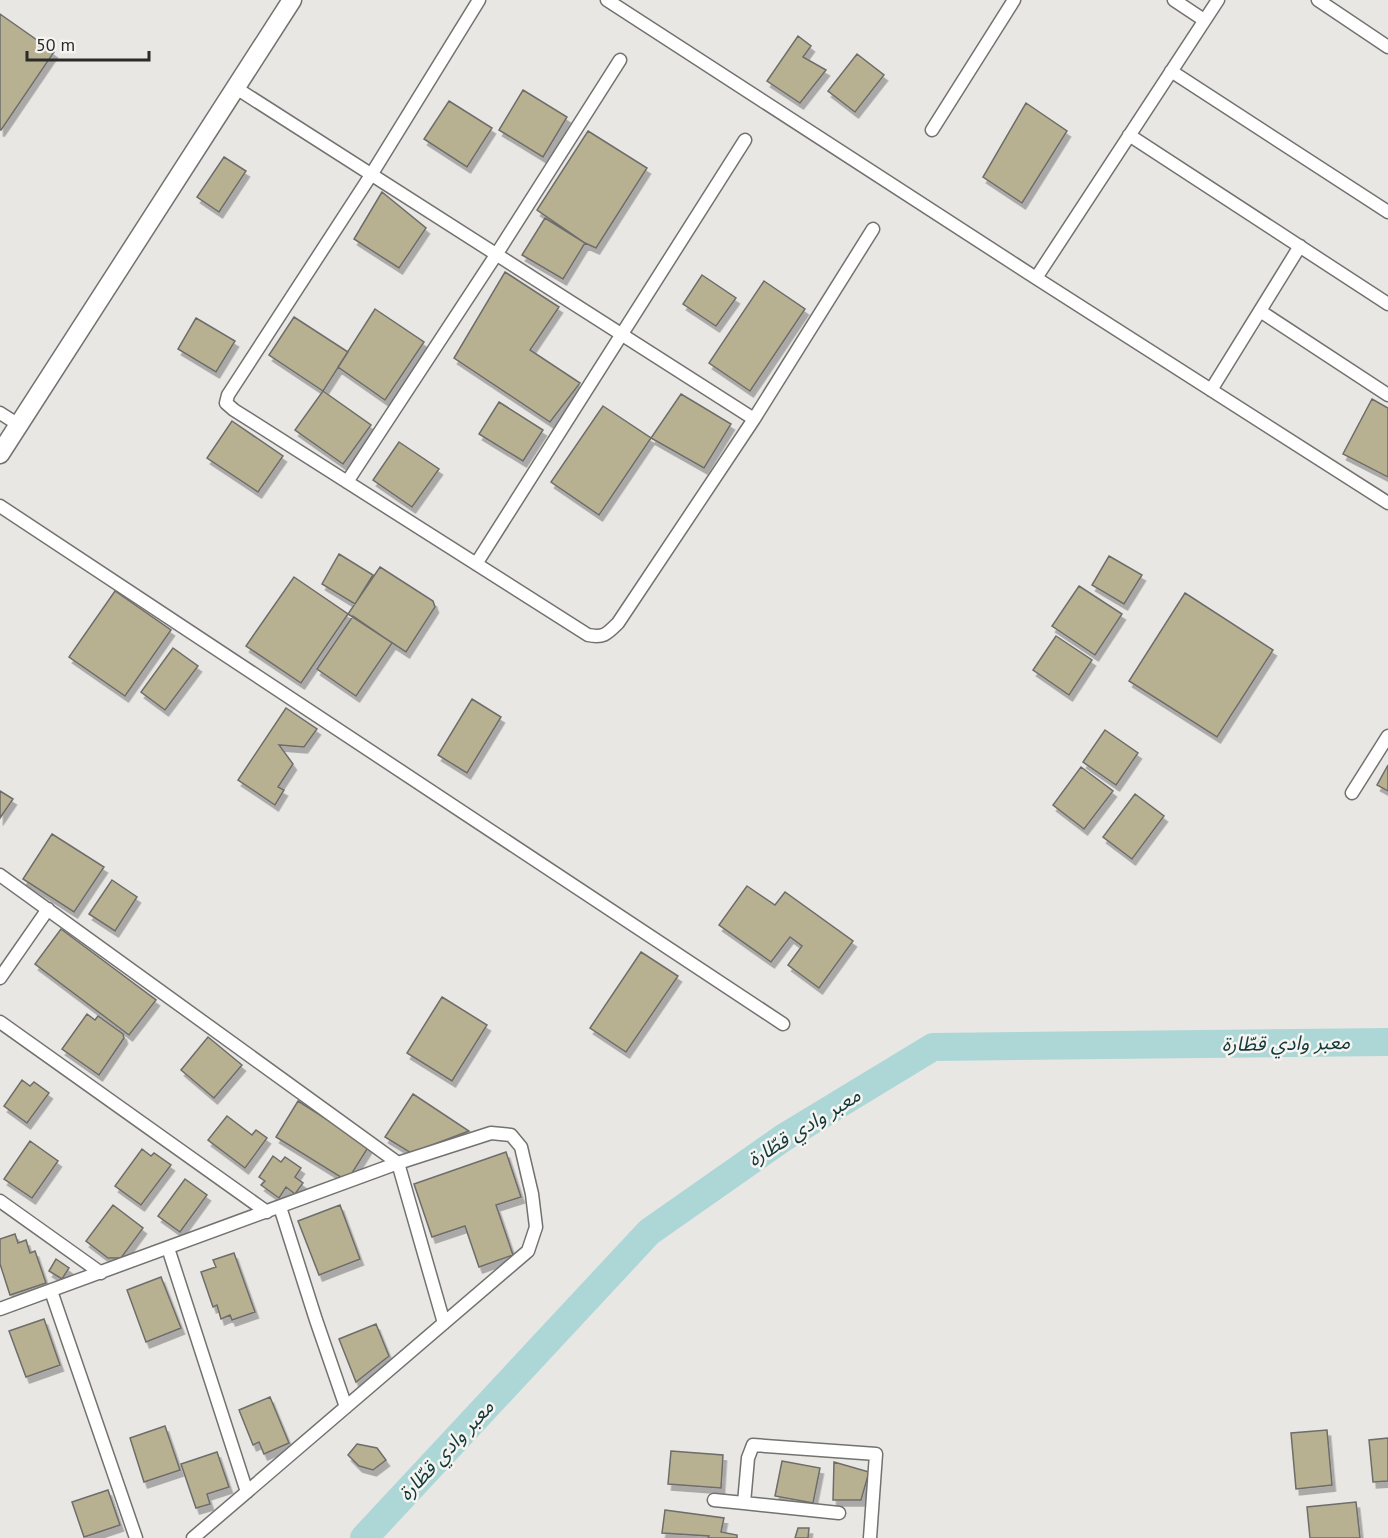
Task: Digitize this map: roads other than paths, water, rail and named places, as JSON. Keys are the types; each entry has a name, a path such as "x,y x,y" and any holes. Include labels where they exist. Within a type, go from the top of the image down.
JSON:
{"street":[{"path":"0,454 292,0"},
{"path":"479,0 371,175 228,395 226,403 588,635 599,637 608,633 618,622 754,419 873,229"},
{"path":"607,0 1388,503"},
{"path":"932,130 1013,0"},
{"path":"1174,0 1204,20"},
{"path":"1036,278 1218,0"},
{"path":"1318,0 1388,46"},
{"path":"347,482 496,255 620,60"},
{"path":"1172,71 1388,212"},
{"path":"236,88 754,419"},
{"path":"1130,135 1388,304"},
{"path":"476,564 746,140"},
{"path":"1211,390 1300,246"},
{"path":"1260,311 1388,395"},
{"path":"0,413 19,425"},
{"path":"0,506 783,1024"},
{"path":"1352,792 1388,736"},
{"path":"0,875 399,1163 444,1323"},
{"path":"0,978 48,909"},
{"path":"0,1022 267,1212"},
{"path":"0,1310 399,1163 491,1133 511,1136 521,1147 532,1194 536,1227 528,1251 193,1538"},
{"path":"0,1201 101,1273"},
{"path":"280,1207 346,1407"},
{"path":"168,1248 247,1492"},
{"path":"51,1291 136,1538"},
{"path":"744,1503 748,1458 753,1445 876,1454 870,1538"},
{"path":"714,1500 838,1513"}],"waterway":[{"name":"معبر وادي قطّارة","path":"364,1538 649,1232 783,1138 933,1047 1388,1042"}]}
